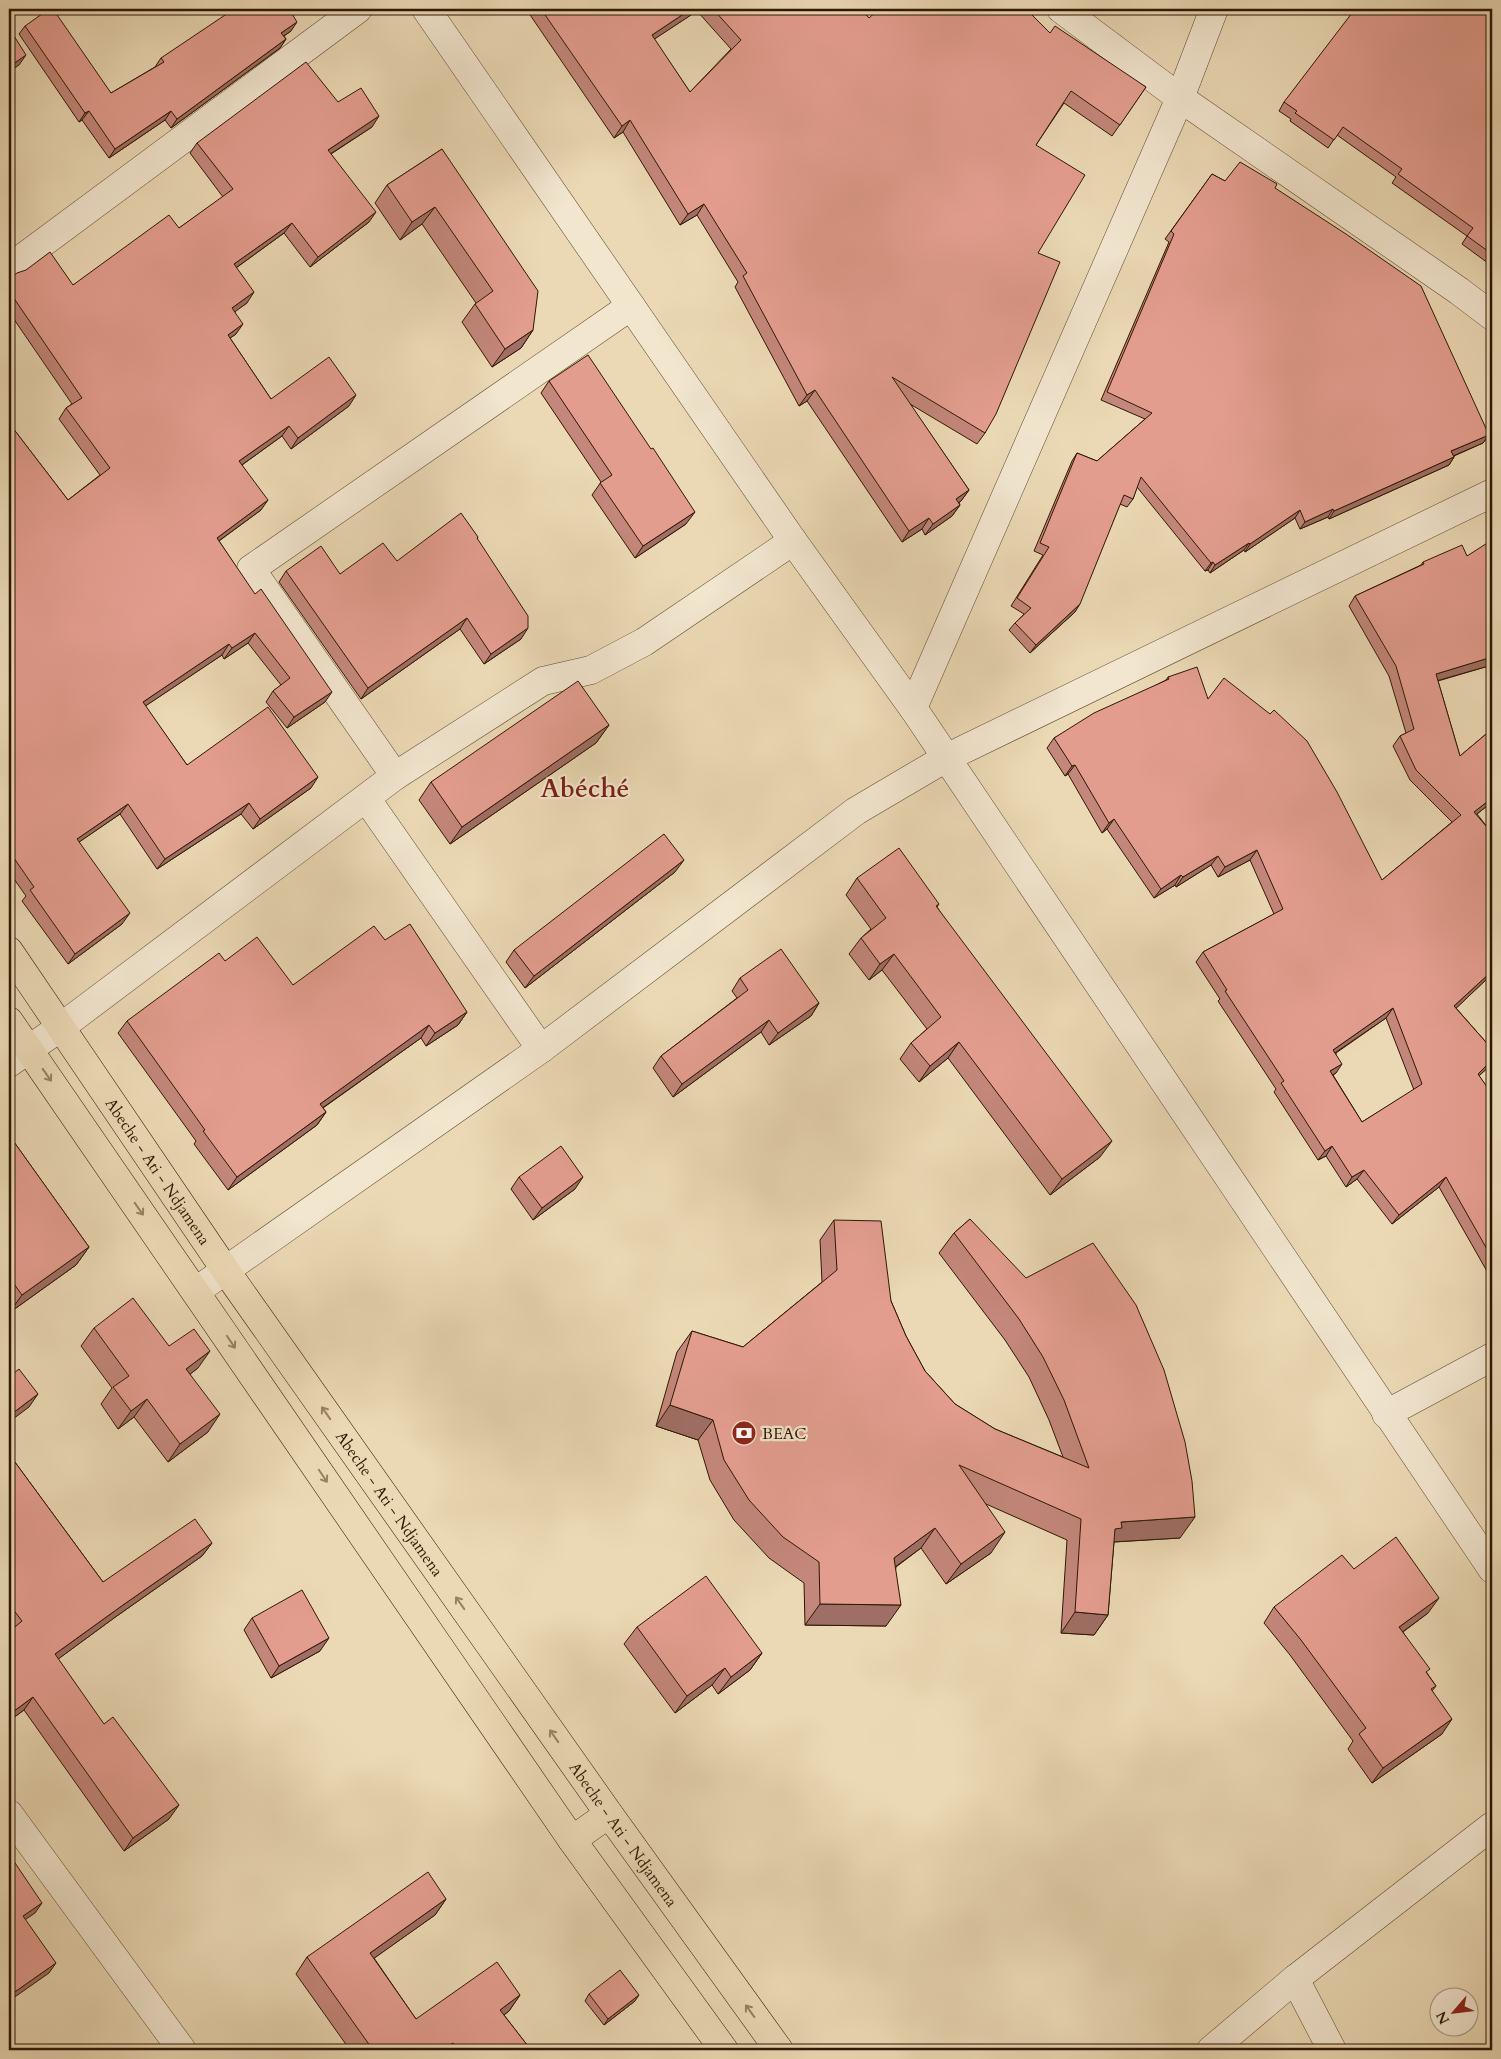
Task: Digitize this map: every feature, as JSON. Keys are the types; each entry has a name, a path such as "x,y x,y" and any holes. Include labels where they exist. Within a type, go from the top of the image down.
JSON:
{"highway":[{"name":"Abeche - Ati - Ndjamena","path":"9,951 226,1271 778,2050"},
{"path":"9,1021 18,1056 196,1291 572,1840 724,2050"},
{"path":"572,1840 609,1814"}],"street":[{"path":"9,268 358,9"},
{"path":"426,9 793,541 913,708 1492,1569"},
{"path":"1061,9 1180,98 1459,290 1492,316"},
{"path":"913,708 1180,98 1214,9"},
{"path":"395,776 251,569 631,306"},
{"path":"196,1291 541,1049 856,811 946,758 1492,493"},
{"path":"18,1056 61,1027 395,776 543,681 590,670 644,642 793,541"},
{"path":"366,798 541,1049"},
{"path":"1386,1414 1492,1357"},
{"path":"9,1814 182,2050"},
{"path":"1211,2050 1295,1980 1492,1826"},
{"path":"1295,1980 1332,2050"}],"building":[{"path":"49,9 53,9 111,93 164,62 161,58 234,9 289,9 297,22 281,33 286,39 177,119 171,111 115,149 89,111 85,113 25,26"},
{"path":"541,9 691,9 652,35 690,92 741,40 713,9 861,9 869,18 879,9 1026,9 1050,33 1055,26 1146,87 1120,125 1071,91 1036,145 1085,175 1038,253 1060,262 996,414 985,433 892,377 969,490 956,499 960,505 933,524 929,518 909,531 815,390 807,395 743,276 747,273 704,204 688,214 630,120 622,126"},
{"path":"1355,9 1492,9 1492,254 1467,236 1473,228 1398,174 1402,169 1343,127 1334,140 1295,113 1297,111 1284,102"},
{"path":"9,28 26,55 9,67"},
{"path":"306,62 338,102 361,88 379,116 328,150 376,212 318,257 292,223 234,264 254,292 232,308 243,324 228,335 271,399 329,357 356,395 298,438 289,426 239,461 268,500 217,538 255,594 261,589 332,692 294,717 273,691 290,678 255,633 232,648 229,644 143,702 187,765 268,707 318,777 260,819 249,803 165,859 128,804 77,839 130,913 75,954 30,890 34,887 9,851 9,423 68,500 110,468 66,408 82,398 9,291 9,279 17,273 26,270 50,252 73,285 169,215 179,228 233,189 197,143"},
{"path":"442,149 538,291 533,330 505,349 475,304 493,291 435,207 412,222 387,185"},
{"path":"1240,162 1277,184 1275,188 1421,286 1489,435 1451,451 1454,457 1334,511 1333,509 1305,522 1300,510 1215,565 1213,562 1211,563 1141,477 1133,499 1124,495 1080,604 1036,645 1015,623 1031,608 1017,598 1049,547 1040,543 1077,453 1097,461 1152,413 1107,392 1174,234 1171,231 1212,174 1225,181"},
{"path":"588,355 695,512 643,546 600,483 612,475 549,381"},
{"path":"461,513 528,616 528,628 491,654 467,618 368,688 286,571 321,546 340,574 383,543 397,561"},
{"path":"1492,540 1492,657 1436,674 1460,756 1492,729 1492,798 1474,812 1492,833 1492,971 1454,1006 1492,1049 1492,1060 1478,1074 1492,1094 1492,1258 1446,1177 1399,1215 1364,1170 1352,1177 1332,1146 1325,1151 1281,1083 1284,1081 1225,991 1227,990 1203,952 1283,909 1257,850 1225,867 1218,856 1183,877 1181,875 1161,889 1114,819 1109,823 1075,765 1072,766 1054,738 1094,713 1169,679 1168,677 1197,667 1208,699 1224,678 1270,714 1274,710 1307,741 1337,792 1382,880 1461,815 1416,770 1400,736 1414,729 1396,666 1355,596 1462,545 1467,556","holes":["1393,1008 1422,1084 1362,1122 1330,1071 1342,1064 1333,1050"]},
{"path":"578,681 609,725 462,827 431,782"},
{"path":"664,834 684,860 534,976 514,950"},
{"path":"899,848 939,904 936,906 1112,1141 1062,1179 959,1042 930,1066 911,1043 941,1017 894,954 880,964 861,938 886,918 857,878"},
{"path":"410,924 467,1012 435,1033 429,1025 320,1104 326,1112 237,1177 127,1021 219,953 225,961 257,937 293,985 374,926 385,940"},
{"path":"781,949 819,1003 778,1033 769,1020 682,1084 661,1056 748,990 740,978"},
{"path":"9,1135 89,1247 22,1295 9,1277"},
{"path":"561,1146 583,1177 542,1208 519,1177"},
{"path":"970,1219 1026,1278 1093,1243 1136,1305 1164,1370 1185,1442 1192,1481 1195,1517 1121,1522 1122,1528 1115,1529 1108,1615 1075,1612 1081,1519 959,1465 1005,1532 961,1564 935,1528 894,1558 901,1605 820,1604 819,1562 783,1537 749,1500 724,1460 713,1420 670,1405 692,1331 743,1347 837,1270 834,1220 881,1221 891,1301 906,1336 925,1371 955,1404 995,1429 1089,1468 1064,1400 1043,1357 1019,1319 954,1233"},
{"path":"133,1298 169,1346 194,1329 210,1351 186,1369 220,1414 180,1444 147,1399 131,1411 113,1387 129,1376 94,1328"},
{"path":"19,1369 38,1394 9,1416 9,1377"},
{"path":"9,1454 103,1582 195,1519 212,1543 55,1654 104,1724 113,1717 179,1805 133,1838 33,1697 10,1714 9,1712 9,1632 22,1621 9,1604 9,1573 12,1571 9,1566"},
{"path":"1396,1537 1439,1598 1399,1627 1430,1669 1426,1672 1436,1686 1431,1689 1452,1719 1383,1768 1359,1734 1366,1728 1301,1640 1274,1607 1342,1555 1354,1569"},
{"path":"706,1576 762,1653 731,1677 725,1668 687,1696 637,1627"},
{"path":"302,1590 329,1638 279,1666 252,1618"},
{"path":"9,1854 42,1903 23,1916 56,1963 9,1996"},
{"path":"428,1872 446,1899 370,1953 416,2019 497,1962 520,1995 500,2010 531,2050 459,2050 453,2043 443,2050 373,2050 307,1957"},
{"path":"620,1970 639,1995 608,2019 589,1994"}],"place":[{"name":"BEAC","path":"744,1433"}],"district":[{"name":"Abéché","path":"585,788"}]}
